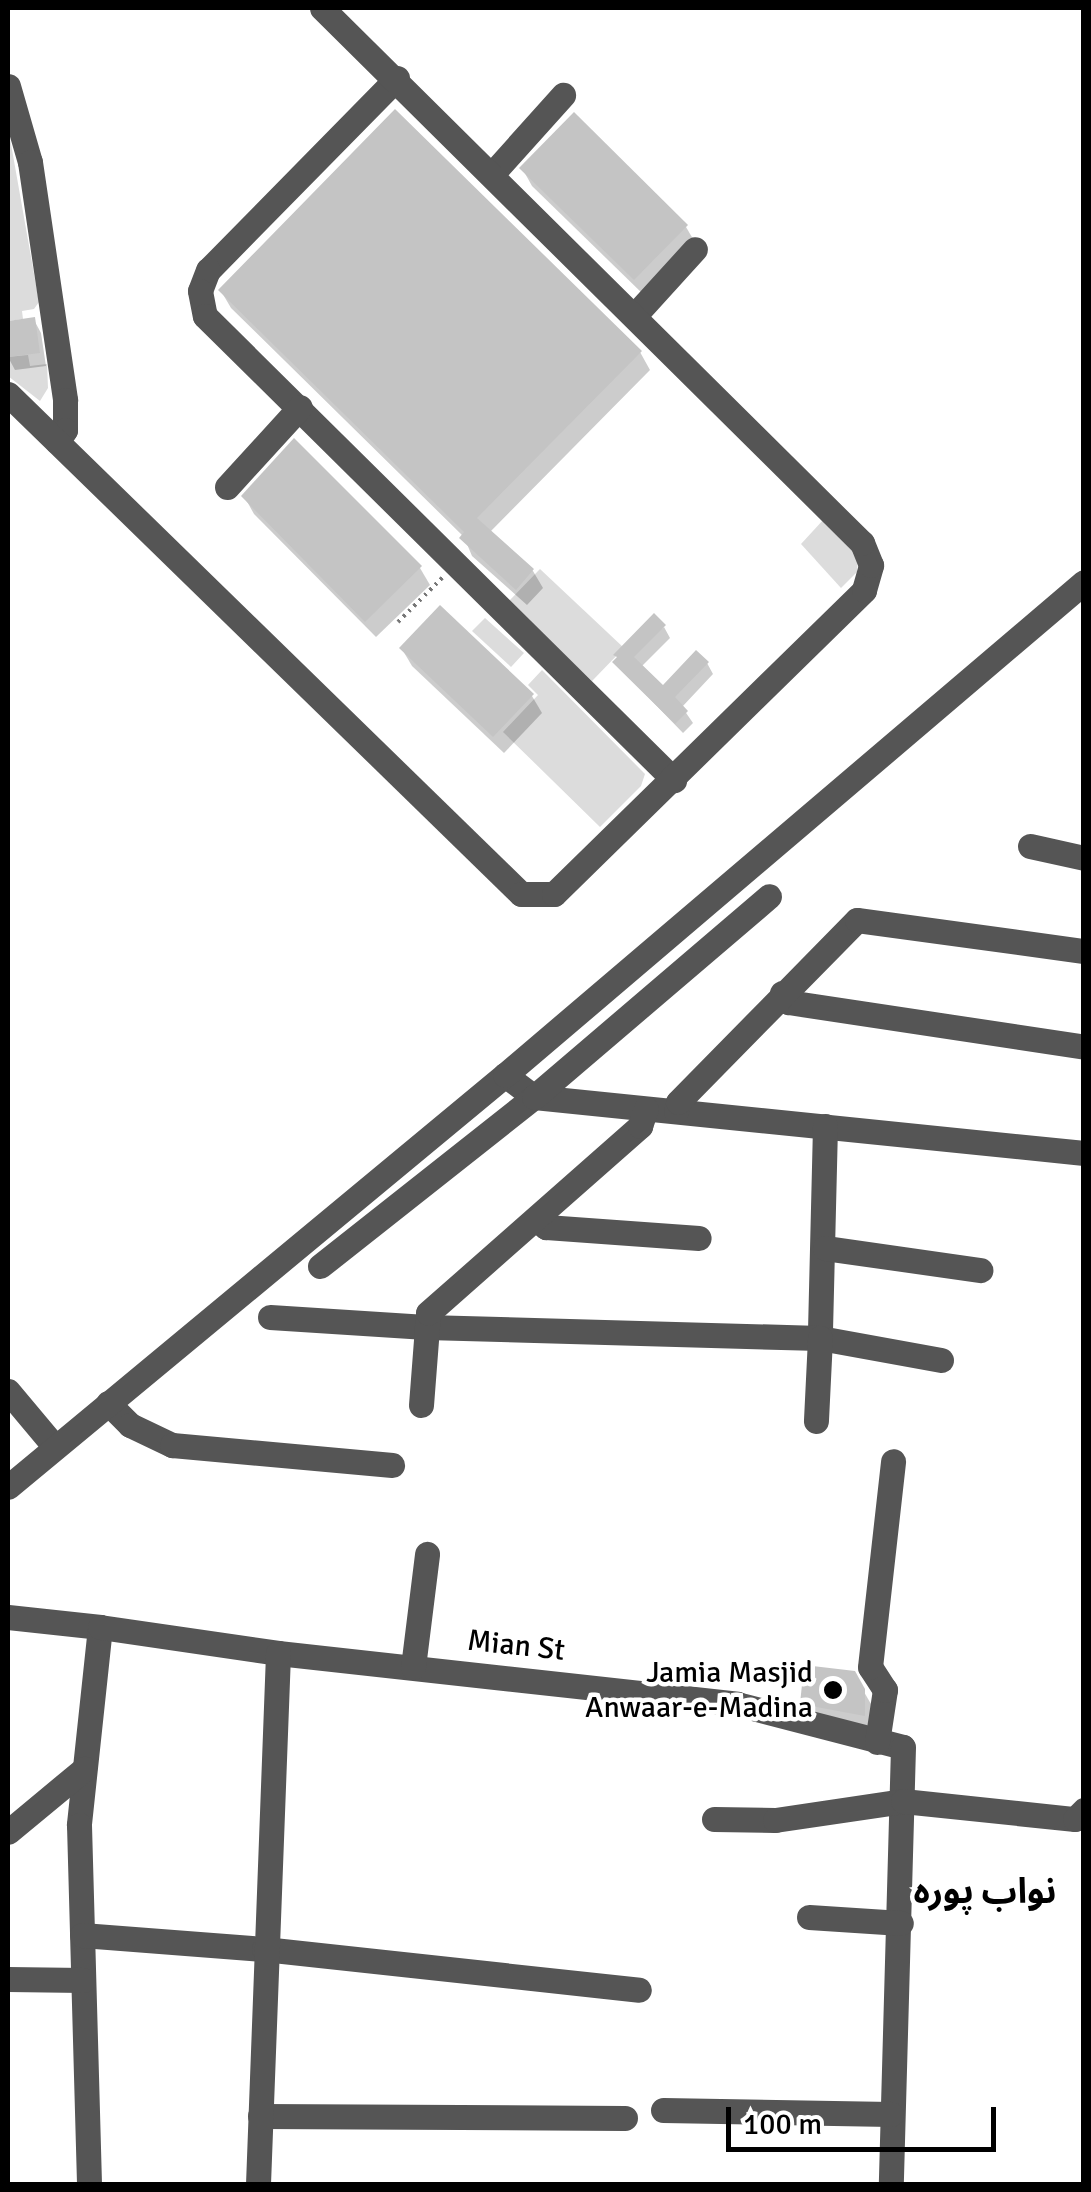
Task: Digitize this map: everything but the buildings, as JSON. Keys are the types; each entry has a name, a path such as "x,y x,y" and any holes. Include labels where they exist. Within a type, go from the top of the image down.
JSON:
{"street":[{"path":"8,394 521,894 554,894 864,590 871,565 862,543 492,172 322,8"},
{"path":"397,78 222,253 202,280 200,302 205,316 674,780"},
{"path":"8,86 30,162 65,400 65,430 57,442"},
{"path":"492,172 564,95"},
{"path":"635,315 695,249"},
{"path":"227,487 300,407"},
{"path":"8,1487 505,1075 1084,582"},
{"path":"1030,846 1084,858"},
{"path":"320,1266 534,1096 769,896"},
{"path":"676,1111 678,1102 782,993 850,924 864,918 1084,951"},
{"path":"782,993 788,1002 1084,1047"},
{"path":"505,1075 534,1096 1084,1153"},
{"path":"421,1404 428,1312 640,1126 646,1108"},
{"path":"816,1421 825,1248 825,1126"},
{"path":"536,1219 546,1226 699,1238"},
{"path":"825,1248 980,1270"},
{"path":"270,1317 426,1327 820,1338 941,1360"},
{"path":"8,1391 55,1447"},
{"path":"108,1402 130,1425 172,1445 392,1465"},
{"path":"891,2184 903,1747 877,1742 885,1690 870,1667 892,1461"},
{"path":"413,1667 427,1554"},
{"name":"Mian St","path":"8,1617 737,1704 877,1742"},
{"path":"89,2184 79,1825 100,1628"},
{"path":"258,2184 278,1652"},
{"path":"8,1832 84,1770"},
{"path":"714,1819 776,1820 902,1801 1075,1819 1084,1810"},
{"path":"809,1917 901,1923"},
{"path":"82,1935 264,1949 639,1990"},
{"path":"8,1979 83,1980"},
{"path":"663,2110 891,2114"},
{"path":"260,2116 625,2118"}],"path":[{"path":"398,622 457,563"}],"shaded area":[{"path":"8,127 39,302 34,309 22,311 23,319 8,321"},
{"path":"28,355 30,366 47,364 48,388 40,401 8,376 8,357"},
{"path":"824,519 855,550 858,561 857,572 841,588 801,544"},
{"path":"540,569 624,648 592,681 508,602"},
{"path":"485,618 524,653 511,667 472,631"},
{"path":"542,670 645,774 641,786 600,827 503,732 538,695 528,685"}],"place":[{"name":"Jamia Masjid Anwaar-e-Madina","path":"833,1690"}],"district":[{"name":"نواب پورہ","path":"985,1892"}]}
